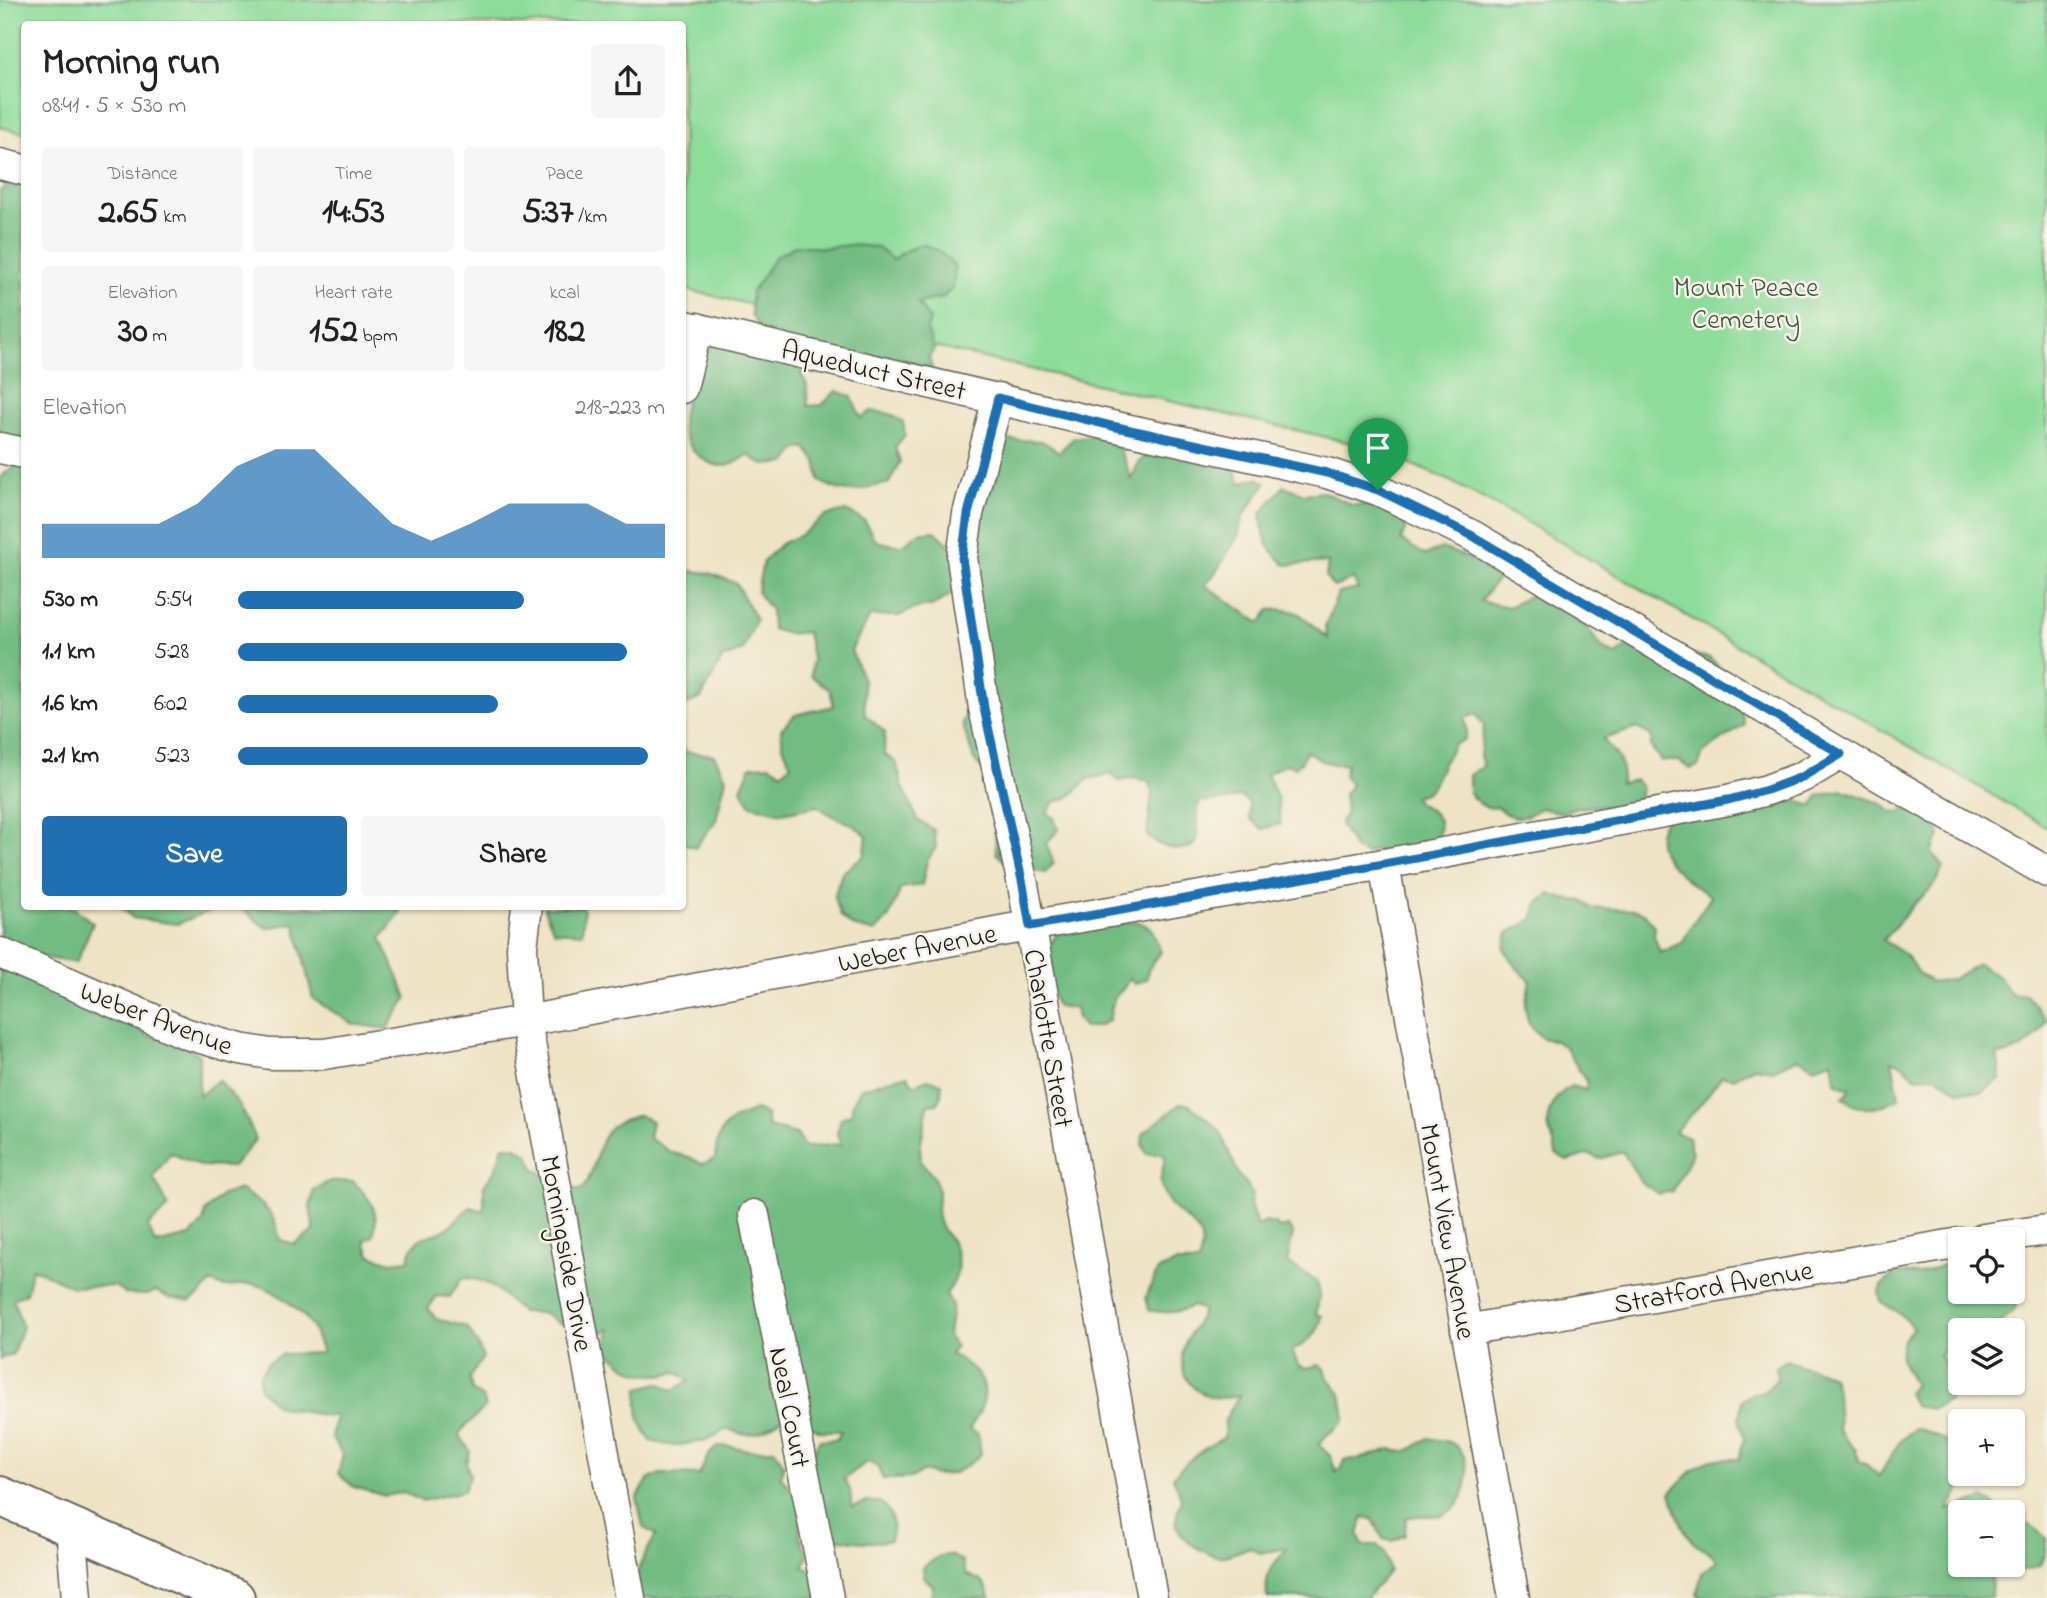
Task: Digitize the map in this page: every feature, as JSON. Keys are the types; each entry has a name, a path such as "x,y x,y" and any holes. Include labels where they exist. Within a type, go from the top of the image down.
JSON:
{"main road":[{"path":"0,1496 235,1598"}],"street":[{"path":"0,164 21,169"},
{"path":"686,357 690,326"},
{"name":"Aqueduct Street","path":"690,326 1125,429 1327,473 1378,490 1471,535 1841,754 2047,872"},
{"name":"Charlotte Street","path":"998,398 968,514 962,558 984,708 1023,885 1152,1598"},
{"path":"0,448 21,452"},
{"name":"Weber Avenue","path":"0,953 187,1034 240,1049 270,1054 324,1054 526,1021 1030,926 1728,800 1802,777 1841,754"},
{"name":"Mount View Avenue","path":"1384,864 1514,1598"},
{"name":"Morningside Drive","path":"527,910 523,947 526,1021 630,1598"},
{"name":"Neal Court","path":"754,1215 828,1598"},
{"path":"2025,1233 2047,1230"},
{"name":"Stratford Avenue","path":"1466,1330 1948,1245"},
{"path":"71,1527 76,1598"}],"green space":[{"name":"Mount Peace Cemetery","path":"0,0 2047,0 2047,827 1516,516 1448,480 1373,448 686,290 686,21 21,21 21,132 0,127"},
{"path":"21,175 21,441 0,438 0,191"},
{"path":"922,244 939,251 955,267 953,288 942,298 918,303 930,320 927,330 934,349 929,358 932,369 853,374 801,373 807,385 808,406 822,405 836,391 851,396 861,418 871,411 890,414 903,422 905,435 895,447 900,462 889,483 854,491 830,486 820,481 816,461 805,447 796,450 786,463 763,465 748,455 733,464 719,466 704,460 693,451 686,440 686,398 695,373 714,344 760,329 751,315 751,293 776,256 797,245 823,248 849,245 877,247 893,260"},
{"path":"1099,434 1117,446 1131,479 1141,460 1147,456 1178,452 1231,460 1240,483 1257,478 1266,483 1242,518 1238,536 1205,585 1260,623 1269,610 1289,610 1302,616 1328,638 1325,627 1338,593 1358,589 1353,579 1334,587 1326,577 1328,562 1286,565 1270,548 1265,536 1261,513 1284,486 1304,494 1324,492 1352,505 1377,504 1404,519 1406,530 1401,540 1425,555 1442,548 1497,568 1502,574 1480,601 1509,607 1531,595 1546,600 1572,615 1601,647 1617,655 1632,641 1710,658 1737,685 1744,725 1703,753 1698,766 1690,769 1679,761 1661,761 1651,747 1651,735 1637,728 1603,739 1621,763 1620,783 1635,780 1642,788 1637,803 1619,811 1604,806 1573,808 1563,813 1540,808 1524,817 1513,817 1497,807 1485,806 1469,793 1469,775 1483,766 1480,756 1484,726 1476,714 1465,718 1465,739 1453,745 1432,788 1414,796 1417,803 1430,810 1438,819 1440,830 1435,845 1391,855 1376,850 1366,854 1355,850 1340,824 1346,812 1344,794 1351,785 1344,775 1347,764 1326,762 1307,751 1295,767 1285,764 1267,774 1277,797 1281,824 1262,829 1250,819 1249,803 1241,796 1223,801 1200,801 1196,839 1193,846 1181,849 1158,844 1147,836 1152,793 1149,782 1135,778 1119,781 1111,774 1088,779 1068,798 1054,802 1047,813 1054,818 1058,830 1046,844 1054,863 1045,873 1010,867 996,853 995,833 1000,822 986,774 974,760 962,723 973,700 958,590 934,605 913,609 899,616 870,616 851,650 863,680 865,715 885,732 884,754 896,762 902,785 918,820 934,830 936,847 927,861 922,885 901,888 889,917 875,932 852,926 841,916 834,897 842,873 864,856 867,836 855,826 830,815 818,806 782,813 751,805 741,789 751,766 770,765 782,772 791,765 783,746 781,729 795,715 834,706 830,690 811,676 812,658 807,632 788,634 772,629 771,610 757,592 763,562 782,543 801,535 825,516 846,511 865,521 873,537 879,542 902,546 918,533 935,531 952,547 987,453 1004,441 1013,440 1042,441 1059,452 1074,438"},
{"path":"21,463 21,910 77,910 93,923 76,963 23,954 118,1011 148,1036 179,1041 199,1055 199,1096 218,1080 240,1105 256,1139 233,1167 200,1166 171,1153 153,1177 169,1207 148,1226 155,1244 190,1236 203,1223 205,1212 222,1195 240,1189 267,1209 275,1222 280,1240 294,1244 314,1231 310,1207 314,1190 330,1181 353,1181 369,1199 375,1212 373,1236 365,1241 370,1255 391,1262 408,1260 412,1249 421,1239 444,1231 471,1207 484,1211 484,1185 495,1171 503,1146 516,1147 529,1155 534,1168 565,1189 583,1189 610,1129 619,1122 639,1115 652,1121 649,1138 672,1153 702,1164 715,1159 718,1139 725,1126 756,1110 766,1114 768,1127 797,1134 804,1147 842,1145 837,1134 841,1118 852,1114 852,1104 861,1088 908,1076 914,1085 927,1079 942,1083 937,1104 928,1105 920,1147 921,1162 936,1181 938,1218 953,1244 957,1258 956,1277 946,1294 952,1305 948,1336 956,1347 950,1354 973,1369 984,1386 982,1405 969,1429 978,1434 981,1454 962,1469 948,1474 924,1471 911,1478 883,1479 877,1466 867,1462 844,1479 850,1490 852,1507 867,1502 880,1502 888,1511 892,1524 890,1540 860,1542 810,1534 809,1460 820,1440 837,1439 841,1431 821,1431 786,1415 766,1429 752,1434 728,1429 706,1440 674,1446 651,1441 639,1416 639,1388 659,1383 673,1390 689,1381 676,1372 646,1375 629,1369 607,1348 610,1329 592,1336 572,1320 560,1324 544,1313 521,1312 488,1284 472,1279 462,1278 450,1297 437,1296 428,1309 437,1319 467,1327 478,1345 483,1358 469,1378 473,1392 483,1398 486,1406 459,1434 470,1451 466,1462 470,1475 464,1491 421,1501 404,1492 385,1496 354,1487 338,1474 343,1455 331,1437 336,1416 278,1407 260,1389 259,1377 268,1362 284,1354 322,1353 312,1327 301,1313 266,1288 249,1284 227,1287 211,1282 202,1293 190,1301 169,1298 156,1291 147,1295 126,1294 115,1286 73,1287 32,1268 26,1293 13,1299 22,1326 13,1354 0,1359 0,478"},
{"path":"686,570 709,573 736,583 756,620 743,650 722,659 701,698 686,705"},
{"path":"686,752 714,755 726,778 716,820 695,848 686,844"},
{"path":"1843,790 1880,803 1893,813 1908,809 1934,822 1940,836 1931,852 1944,867 1932,888 1883,940 1906,955 1918,973 1931,982 1952,979 1978,964 2000,978 2012,995 2026,994 2047,1020 2038,1033 2020,1049 1997,1055 2001,1078 1982,1092 1959,1091 1935,1075 1916,1078 1902,1064 1892,1060 1899,1098 1871,1108 1858,1106 1843,1098 1850,1089 1836,1082 1832,1061 1814,1067 1799,1058 1773,1070 1754,1067 1734,1078 1722,1076 1700,1105 1674,1132 1688,1137 1692,1154 1673,1191 1658,1194 1640,1181 1623,1152 1599,1159 1589,1154 1567,1161 1556,1154 1548,1126 1552,1105 1560,1094 1571,1086 1586,1090 1587,1083 1565,1047 1542,1038 1529,1024 1525,1007 1530,980 1517,969 1504,949 1508,933 1533,919 1538,903 1550,894 1582,901 1592,908 1635,910 1644,913 1655,926 1654,935 1660,953 1683,942 1711,896 1677,870 1663,853 1659,835 1665,819 1759,801 1773,808 1793,800 1813,806 1818,796"},
{"path":"124,910 212,910 177,924 133,918"},
{"path":"244,910 398,910 401,913 381,938 407,998 387,1029 353,1024 313,999 295,923 266,928"},
{"path":"544,910 584,910 582,933 554,931"},
{"path":"1137,921 1151,928 1161,952 1148,970 1147,979 1135,984 1129,978 1114,998 1109,1020 1098,1026 1084,1028 1077,1018 1075,1008 1056,1006 1042,949 1050,944 1058,933"},
{"path":"1181,1103 1189,1105 1220,1131 1239,1176 1252,1195 1250,1205 1257,1226 1265,1222 1275,1224 1279,1228 1288,1226 1293,1234 1287,1263 1317,1281 1320,1293 1316,1314 1322,1316 1318,1328 1303,1345 1292,1350 1298,1365 1306,1368 1319,1365 1325,1369 1328,1378 1341,1394 1345,1419 1319,1445 1331,1457 1336,1472 1341,1469 1345,1460 1391,1449 1406,1451 1428,1438 1452,1443 1465,1459 1467,1477 1463,1495 1447,1513 1406,1518 1405,1535 1392,1541 1383,1539 1373,1519 1363,1517 1358,1534 1362,1545 1377,1545 1385,1553 1389,1571 1367,1598 1267,1598 1268,1575 1287,1548 1260,1553 1250,1547 1230,1555 1218,1556 1194,1546 1179,1530 1177,1517 1182,1501 1173,1477 1197,1454 1224,1438 1225,1420 1239,1395 1218,1398 1208,1396 1192,1386 1187,1378 1183,1368 1183,1350 1203,1310 1193,1306 1171,1312 1149,1310 1146,1297 1158,1270 1176,1263 1198,1263 1201,1248 1201,1238 1197,1230 1169,1203 1161,1186 1165,1154 1147,1154 1142,1144 1143,1134"},
{"path":"1948,1263 1948,1304 2016,1304 2014,1311 2004,1318 1948,1318 1948,1349 1939,1355 1948,1369 1948,1395 1951,1395 1951,1399 1933,1409 1914,1406 1908,1392 1914,1385 1902,1362 1901,1349 1906,1336 1913,1328 1901,1314 1881,1302 1879,1293 1883,1284 1896,1273 1920,1274"},
{"path":"1787,1360 1832,1376 1837,1393 1839,1430 1856,1450 1858,1461 1879,1476 1900,1441 1916,1428 1948,1443 1948,1486 1962,1486 1954,1500 1948,1500 1948,1577 1992,1577 1991,1598 1702,1598 1697,1594 1702,1573 1717,1561 1687,1535 1671,1492 1693,1470 1711,1459 1739,1459 1744,1439 1739,1419 1742,1400 1753,1393 1764,1392 1777,1379 1776,1367"},
{"path":"717,1446 775,1450 784,1465 781,1477 800,1500 802,1519 799,1533 808,1556 803,1567 819,1572 828,1598 635,1598 637,1573 656,1535 643,1527 637,1498 648,1480 660,1474 699,1475 708,1456"},
{"path":"2025,1514 2027,1525 2046,1538 2040,1565 2025,1570"},
{"path":"950,1555 962,1561 966,1574 985,1585 990,1598 931,1598 933,1586 924,1577 923,1567 940,1556"}],"route":[{"path":"998,398 1327,473 1378,490 1471,535 1841,754 1802,777 1728,800 1030,926 984,708 962,558 968,514 998,398"}]}
